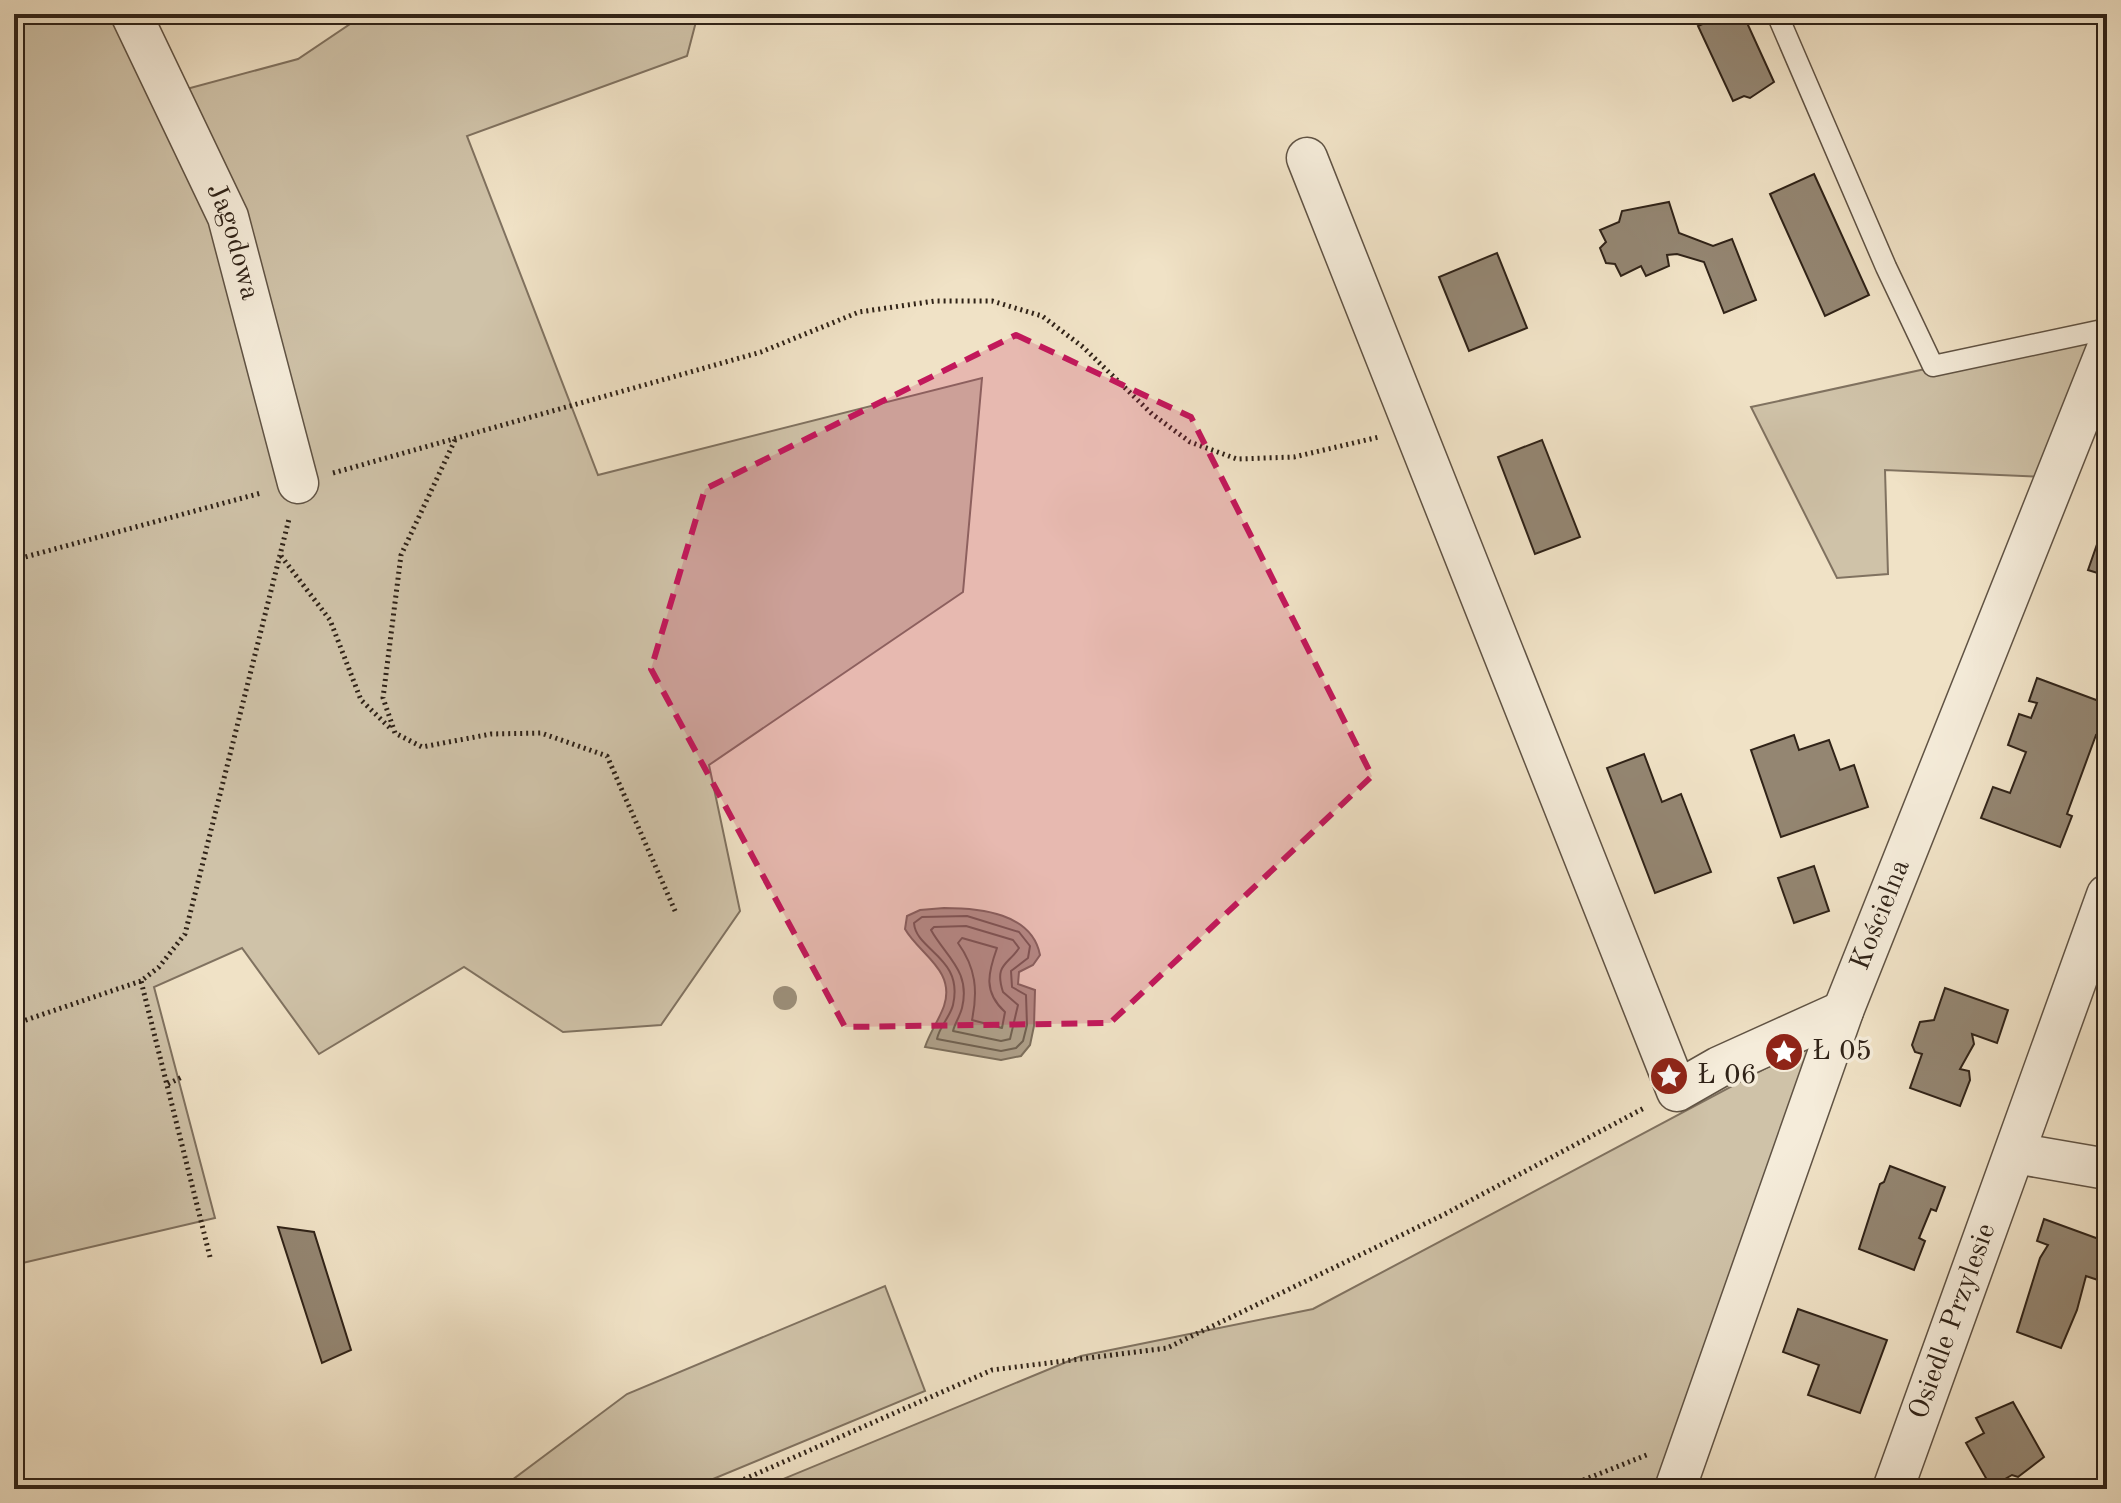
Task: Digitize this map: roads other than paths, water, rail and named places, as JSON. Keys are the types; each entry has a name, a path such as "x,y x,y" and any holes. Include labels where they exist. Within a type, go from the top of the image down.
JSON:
{"street":[{"name":"Jagodowa","path":"131,14 228,217 298,483"},
{"path":"1307,158 1677,1091 1731,1061 1843,1011"},
{"name":"Kościelna","path":"1675,1489 1843,1011 2107,349"},
{"name":"Osiedle Przylesie","path":"1893,1489 2107,895"},
{"path":"2015,1153 2107,1169"}],"lane":[{"path":"1777,14 1886,267 1933,366 2107,329"}],"water":[{"path":"973,909 1002,916 1027,930 1035,941 1040,955 1033,965 1019,972 1018,984 1035,990 1030,1045 1021,1056 1001,1060 925,1047 944,1006 945,982 941,972 905,929 907,916 920,910"}],"place":[{"name":"Ł 05","path":"1784,1052"},
{"name":"Ł 06","path":"1669,1076"}]}
